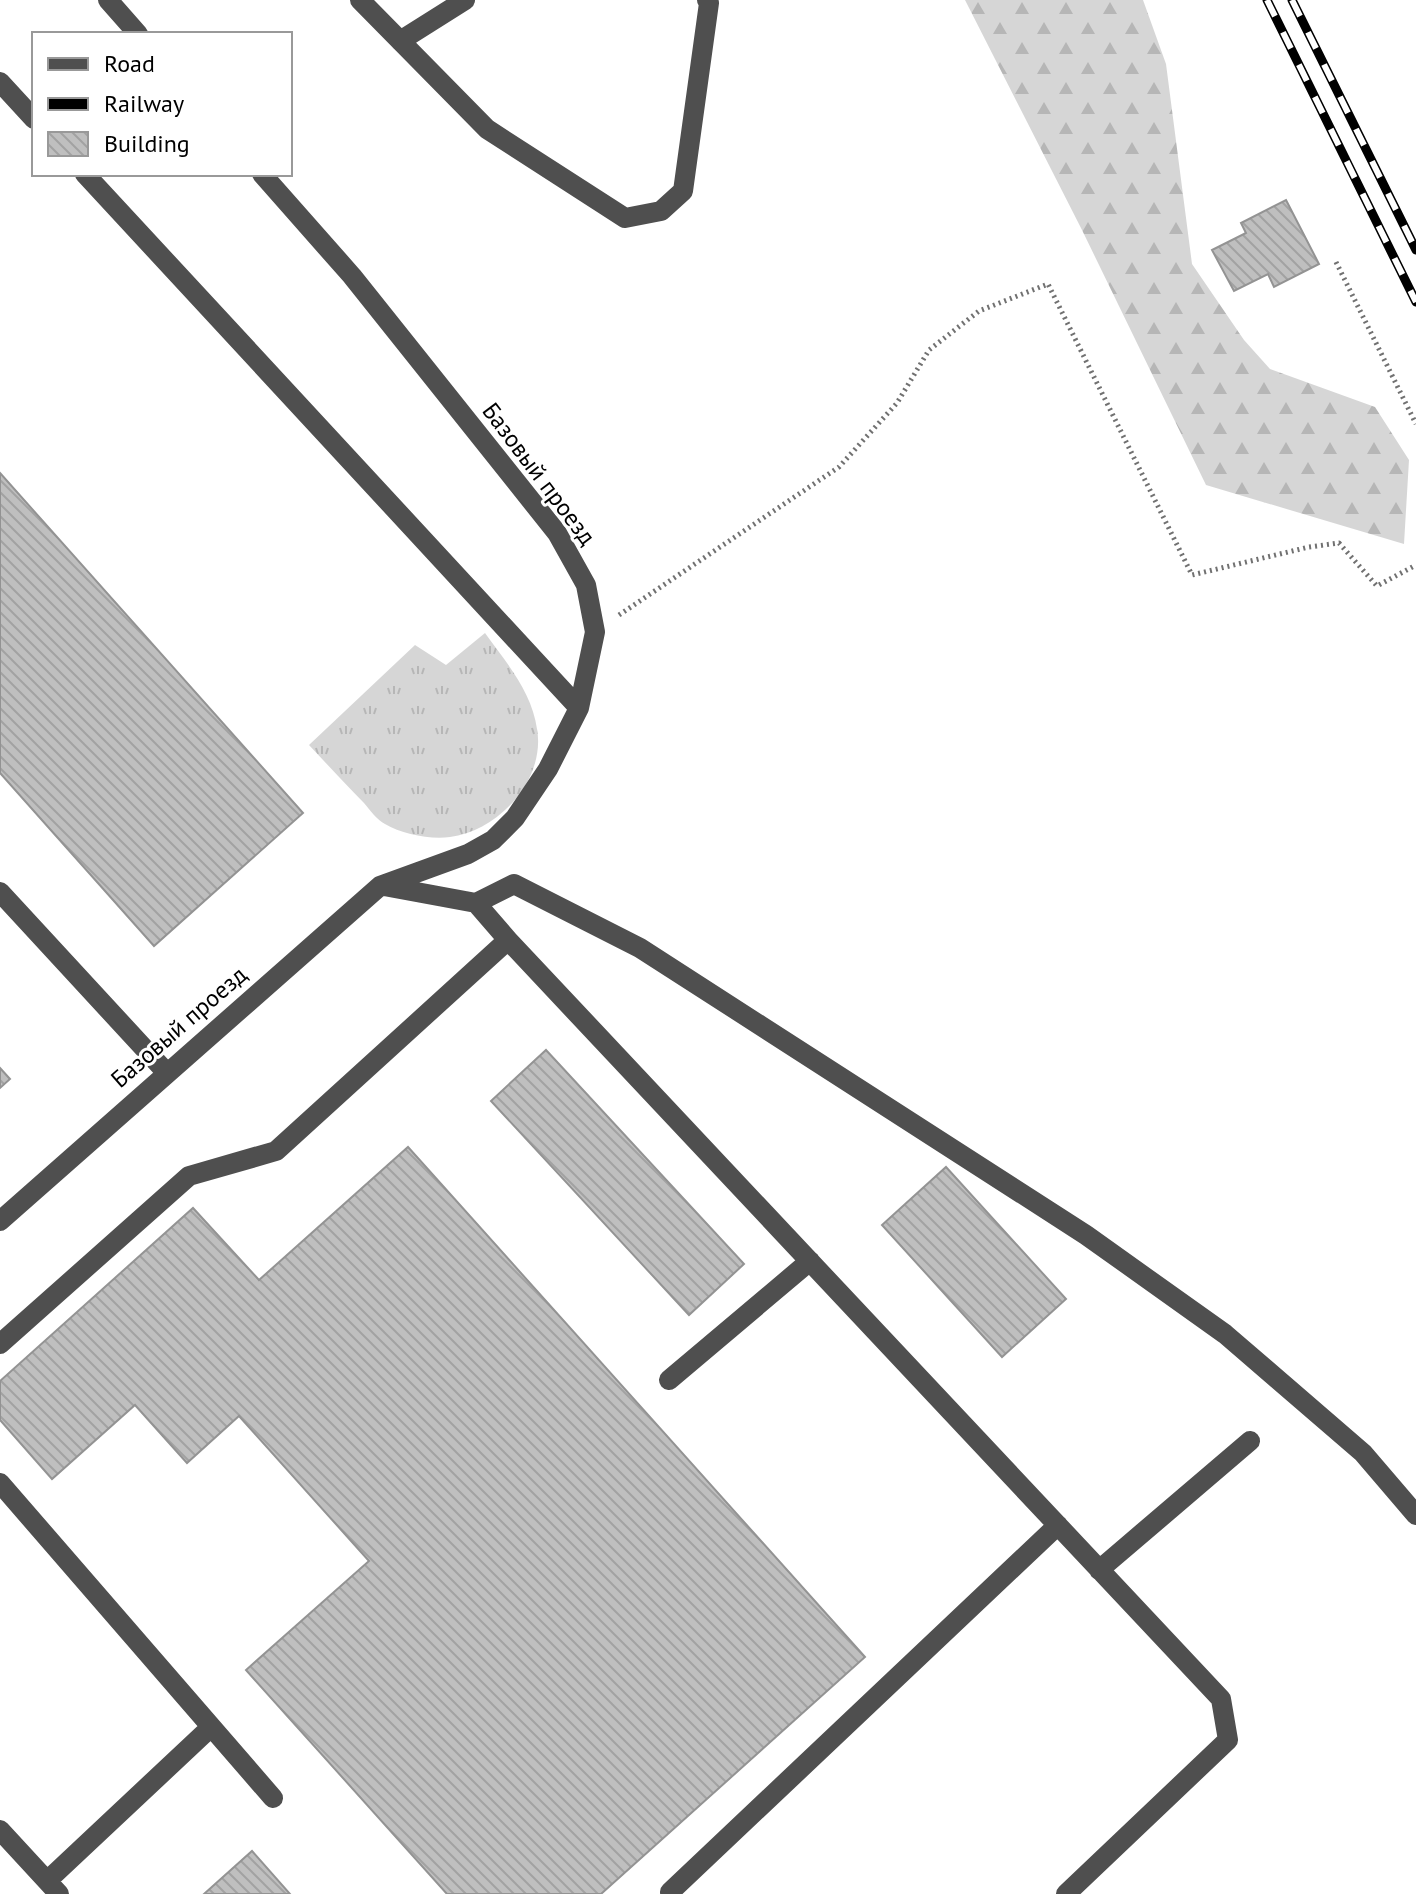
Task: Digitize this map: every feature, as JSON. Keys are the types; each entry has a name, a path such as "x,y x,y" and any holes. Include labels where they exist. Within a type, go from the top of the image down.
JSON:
{"street":[{"path":"108,0 136,32"},
{"path":"360,0 487,129 625,218 661,211 683,191 707,0"},
{"path":"400,41 465,0"},
{"path":"0,82 32,117"},
{"path":"87,176 579,708"},
{"name":"Базовый проезд","path":"0,1221 380,886 440,865 493,840 533,794 579,708 595,632 586,585 557,533 352,276 264,176"},
{"path":"380,886 476,903 514,884 640,948 1074,1227 1225,1334 1363,1453 1416,1515"},
{"path":"0,892 166,1072"},
{"path":"476,903 1221,1699 1228,1740 1066,1894"},
{"path":"0,1344 189,1176 276,1151 508,940"},
{"path":"669,1380 810,1261"},
{"path":"1099,1570 1250,1441"},
{"path":"0,1483 273,1798"},
{"path":"670,1892 1058,1525"},
{"path":"0,1830 53,1887 210,1728"}],"path":[{"path":"1336,262 1416,424"},
{"path":"595,632 839,467 897,403 929,350 979,311 1048,284 1192,575 1309,547 1339,543 1377,586 1416,565"}],"green space":[{"path":"965,0 1143,0 1166,64 1192,264 1244,340 1270,369 1375,407 1409,460 1404,544 1206,485 1082,230"},
{"path":"485,633 517,678 534,715 538,748 526,784 501,813 486,825 468,833 434,838 392,828 376,817 309,745 415,645 446,665"}],"building":[{"path":"1286,200 1319,264 1274,287 1268,274 1234,291 1212,250 1246,233 1241,223"},
{"path":"0,473 303,813 154,946 0,773"},
{"path":"546,1050 744,1264 689,1315 491,1101"},
{"path":"0,1068 10,1079 0,1088"},
{"path":"408,1147 865,1657 601,1894 447,1894 246,1670 369,1561 239,1416 187,1463 135,1405 52,1479 0,1420 0,1381 193,1208 259,1280"},
{"path":"946,1167 1066,1299 1002,1357 882,1225"},
{"path":"252,1851 290,1894 204,1894"}],"railway":[{"path":"1267,0 1416,302"},
{"path":"1292,0 1416,250"}]}
